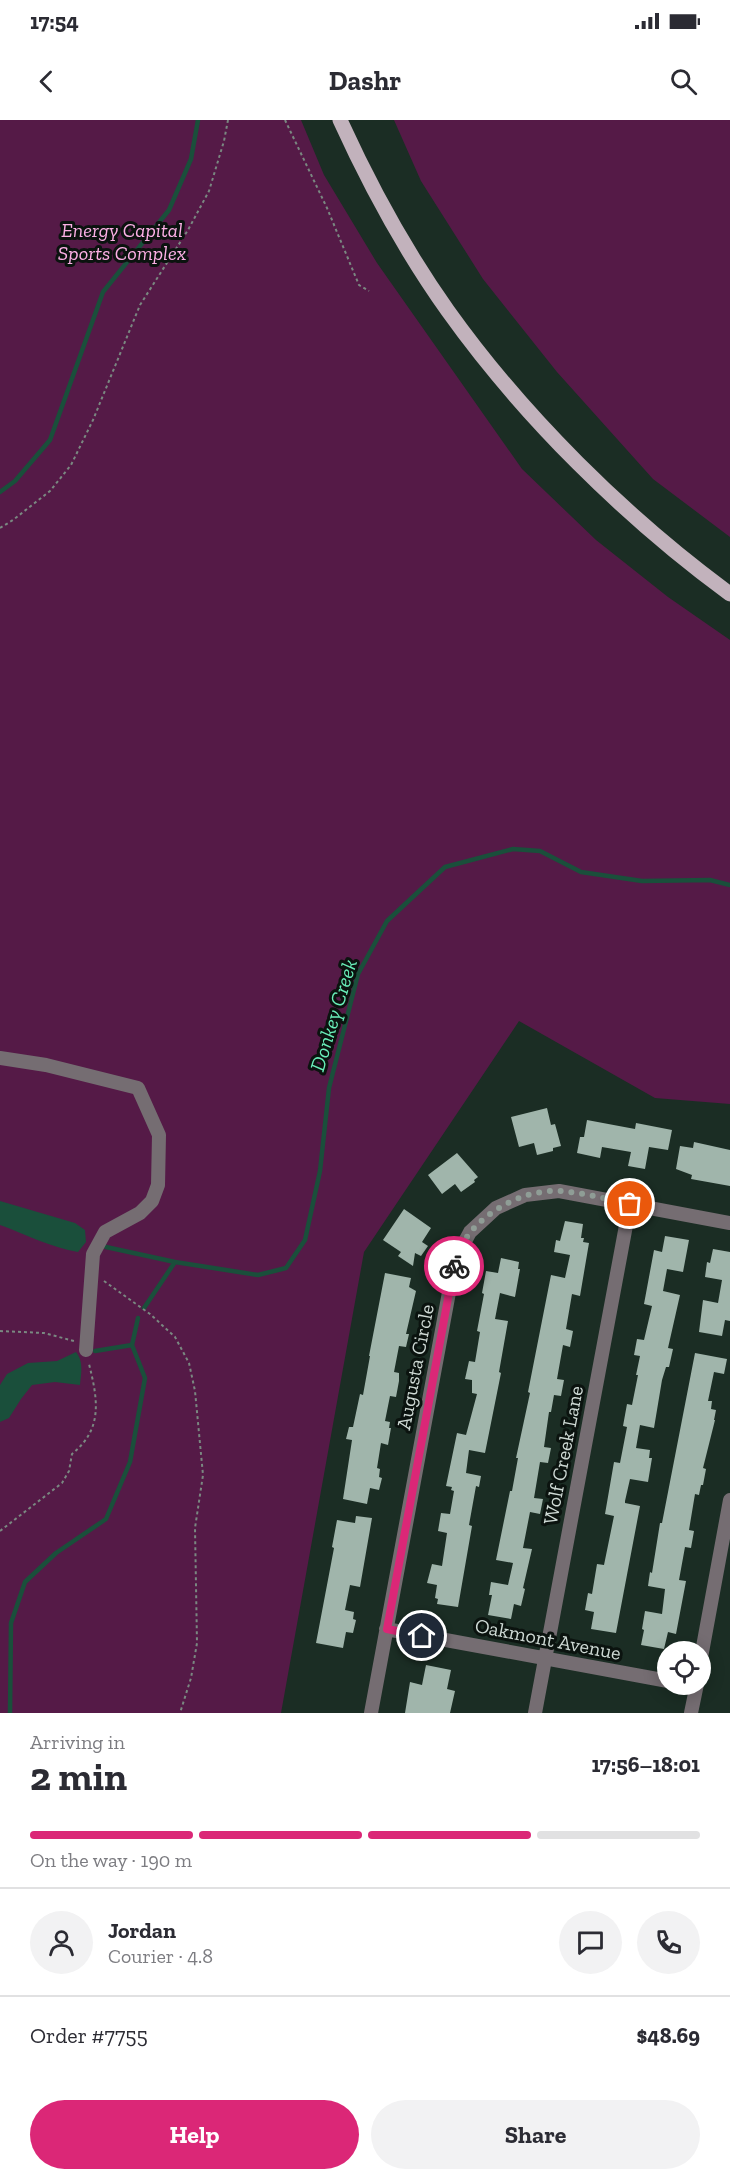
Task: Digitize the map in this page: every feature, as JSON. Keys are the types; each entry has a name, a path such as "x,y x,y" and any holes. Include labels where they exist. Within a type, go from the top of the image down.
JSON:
{"main road":[{"path":"340,120 402,237 447,310 500,378 588,473 685,561 730,594"}],"street":[{"path":"0,1058 46,1065 138,1088 159,1135 158,1185 152,1201 140,1213 105,1232 93,1254 86,1350"},
{"name":"Augusta Circle","path":"370,1713 455,1260 470,1232 496,1208 525,1195 559,1191 730,1223"},
{"name":"Wolf Creek Lane","path":"535,1713 630,1204"},
{"path":"704,1641 730,1500"},
{"name":"Oakmont Avenue","path":"387,1629 657,1679"},
{"path":"691,1713 692,1695"}],"path":[{"path":"0,528 14,520 50,491 71,465 93,420 140,304 188,230 209,191 228,120"},
{"path":"285,120 327,208 359,285 369,291"},
{"path":"92,1273 150,1314 175,1337 189,1363 191,1372 203,1475 195,1528 197,1643 191,1678 180,1713"},
{"path":"0,1331 44,1333 75,1341 86,1350 94,1383 96,1417 91,1432 82,1446 72,1455 69,1471 62,1483 0,1531"}],"green space":[{"name":"Energy Capital Sports Complex","path":"0,120 301,120 324,175 377,263 522,469 596,540 668,597 730,640 730,1104 655,1098 519,1021 364,1252 281,1713 0,1713"},
{"path":"394,120 730,120 730,537 653,479 557,372 483,279 421,181"}],"shaded area":[{"path":"0,1201 75,1223 85,1230 86,1242 78,1252 48,1244 0,1225"},
{"path":"76,1352 81,1364 80,1385 55,1382 32,1385 9,1418 0,1422 0,1385 7,1374 28,1363 57,1361"}],"building":[{"path":"547,1108 551,1125 555,1124 561,1146 553,1148 553,1151 537,1155 534,1143 519,1147 511,1117"},
{"path":"587,1120 635,1129 636,1123 672,1130 668,1150 649,1147 645,1169 628,1166 631,1152 602,1147 600,1158 577,1153 580,1137 584,1137"},
{"path":"694,1142 730,1150 730,1186 691,1179 692,1175 676,1169 680,1146 693,1148"},
{"path":"457,1153 478,1177 461,1192 455,1184 442,1194 428,1175"},
{"path":"404,1209 431,1228 422,1242 428,1246 421,1256 415,1253 413,1266 398,1256 401,1252 383,1240"},
{"path":"565,1221 583,1224 581,1238 584,1238 583,1242 589,1243 580,1296 572,1294 566,1329 573,1331 570,1347 563,1345 557,1379 564,1380 561,1396 554,1395 551,1412 549,1412 544,1447 551,1448 548,1463 540,1462 534,1498 543,1499 540,1514 530,1512 523,1548 532,1549 523,1588 525,1589 521,1606 514,1604 511,1619 488,1615 492,1595 489,1595 491,1582 508,1585 513,1563 496,1560 510,1491 512,1491 518,1458 516,1458 551,1275 565,1278 570,1255 554,1252 556,1240 560,1241"},
{"path":"665,1236 689,1240 683,1272 667,1269 663,1291 680,1295 668,1348 673,1349 669,1367 666,1367 662,1380 654,1428 640,1425 636,1448 650,1450 649,1458 652,1458 648,1482 630,1479 625,1501 625,1503 640,1506 616,1633 591,1629 594,1612 585,1610 588,1593 592,1594 597,1564 604,1565 614,1516 605,1514 614,1462 620,1463 627,1427 623,1426 627,1404 632,1405 638,1375 636,1375 640,1356 634,1355 637,1339 644,1340 652,1306 644,1304 654,1250 662,1252"},
{"path":"713,1249 730,1252 730,1321 725,1320 722,1336 699,1332 703,1300 718,1303 722,1280 705,1277 707,1262 710,1263"},
{"path":"501,1258 519,1262 518,1269 520,1269 515,1297 500,1293 495,1319 508,1321 499,1372 501,1373 485,1453 469,1450 466,1473 481,1476 479,1487 476,1486 469,1525 472,1526 458,1607 437,1604 438,1599 435,1598 437,1585 427,1583 432,1564 442,1566 447,1533 438,1531 441,1513 450,1514 454,1491 451,1490 452,1487 446,1486 457,1433 466,1435 477,1394 472,1393 472,1380 465,1379 469,1361 475,1362 486,1271 498,1273"},
{"path":"385,1273 411,1278 409,1287 416,1291 406,1334 409,1334 406,1347 399,1346 394,1372 399,1373 396,1397 390,1396 385,1421 390,1422 389,1428 391,1428 388,1445 381,1443 377,1468 380,1469 379,1477 382,1478 379,1490 370,1488 367,1504 343,1499 352,1440 346,1439 349,1427 353,1427 360,1394 363,1395"},
{"path":"695,1353 727,1359 724,1374 714,1372 708,1401 712,1401 711,1409 716,1410 715,1420 703,1468 706,1469 703,1485 701,1485 699,1495 695,1494 689,1530 694,1531 691,1548 685,1547 679,1580 686,1581 676,1634 668,1632 666,1641 657,1641 657,1648 641,1645 645,1611 662,1614 665,1589 648,1586 660,1523 662,1523"},
{"path":"356,1516 372,1518 360,1587 350,1585 345,1610 354,1612 353,1619 356,1620 353,1633 346,1632 343,1648 316,1643 337,1520 355,1523"},
{"path":"426,1665 451,1670 447,1689 455,1691 450,1713 405,1713 410,1682 422,1685"}],"waterway":[{"path":"0,492 15,481 50,440 103,292 169,210 191,159 198,120"},
{"name":"Donkey Creek","path":"144,1308 175,1262 258,1275 286,1268 305,1240 320,1171 329,1088 358,974 387,921 445,867 513,849 540,851 581,872 642,881 710,880 730,885"},
{"name":"Donkey Creek","path":"106,1247 175,1262"},
{"name":"Donkey Creek","path":"132,1345 138,1318"},
{"name":"Donkey Creek","path":"10,1713 11,1623 25,1582 56,1553 106,1519 130,1462 145,1378 132,1345 95,1351"}],"way so far":[{"path":"454,1266 470,1232 496,1208 525,1195 559,1191 630,1204"}],"route":[{"path":"422,1636 387,1629 454,1266"}]}
